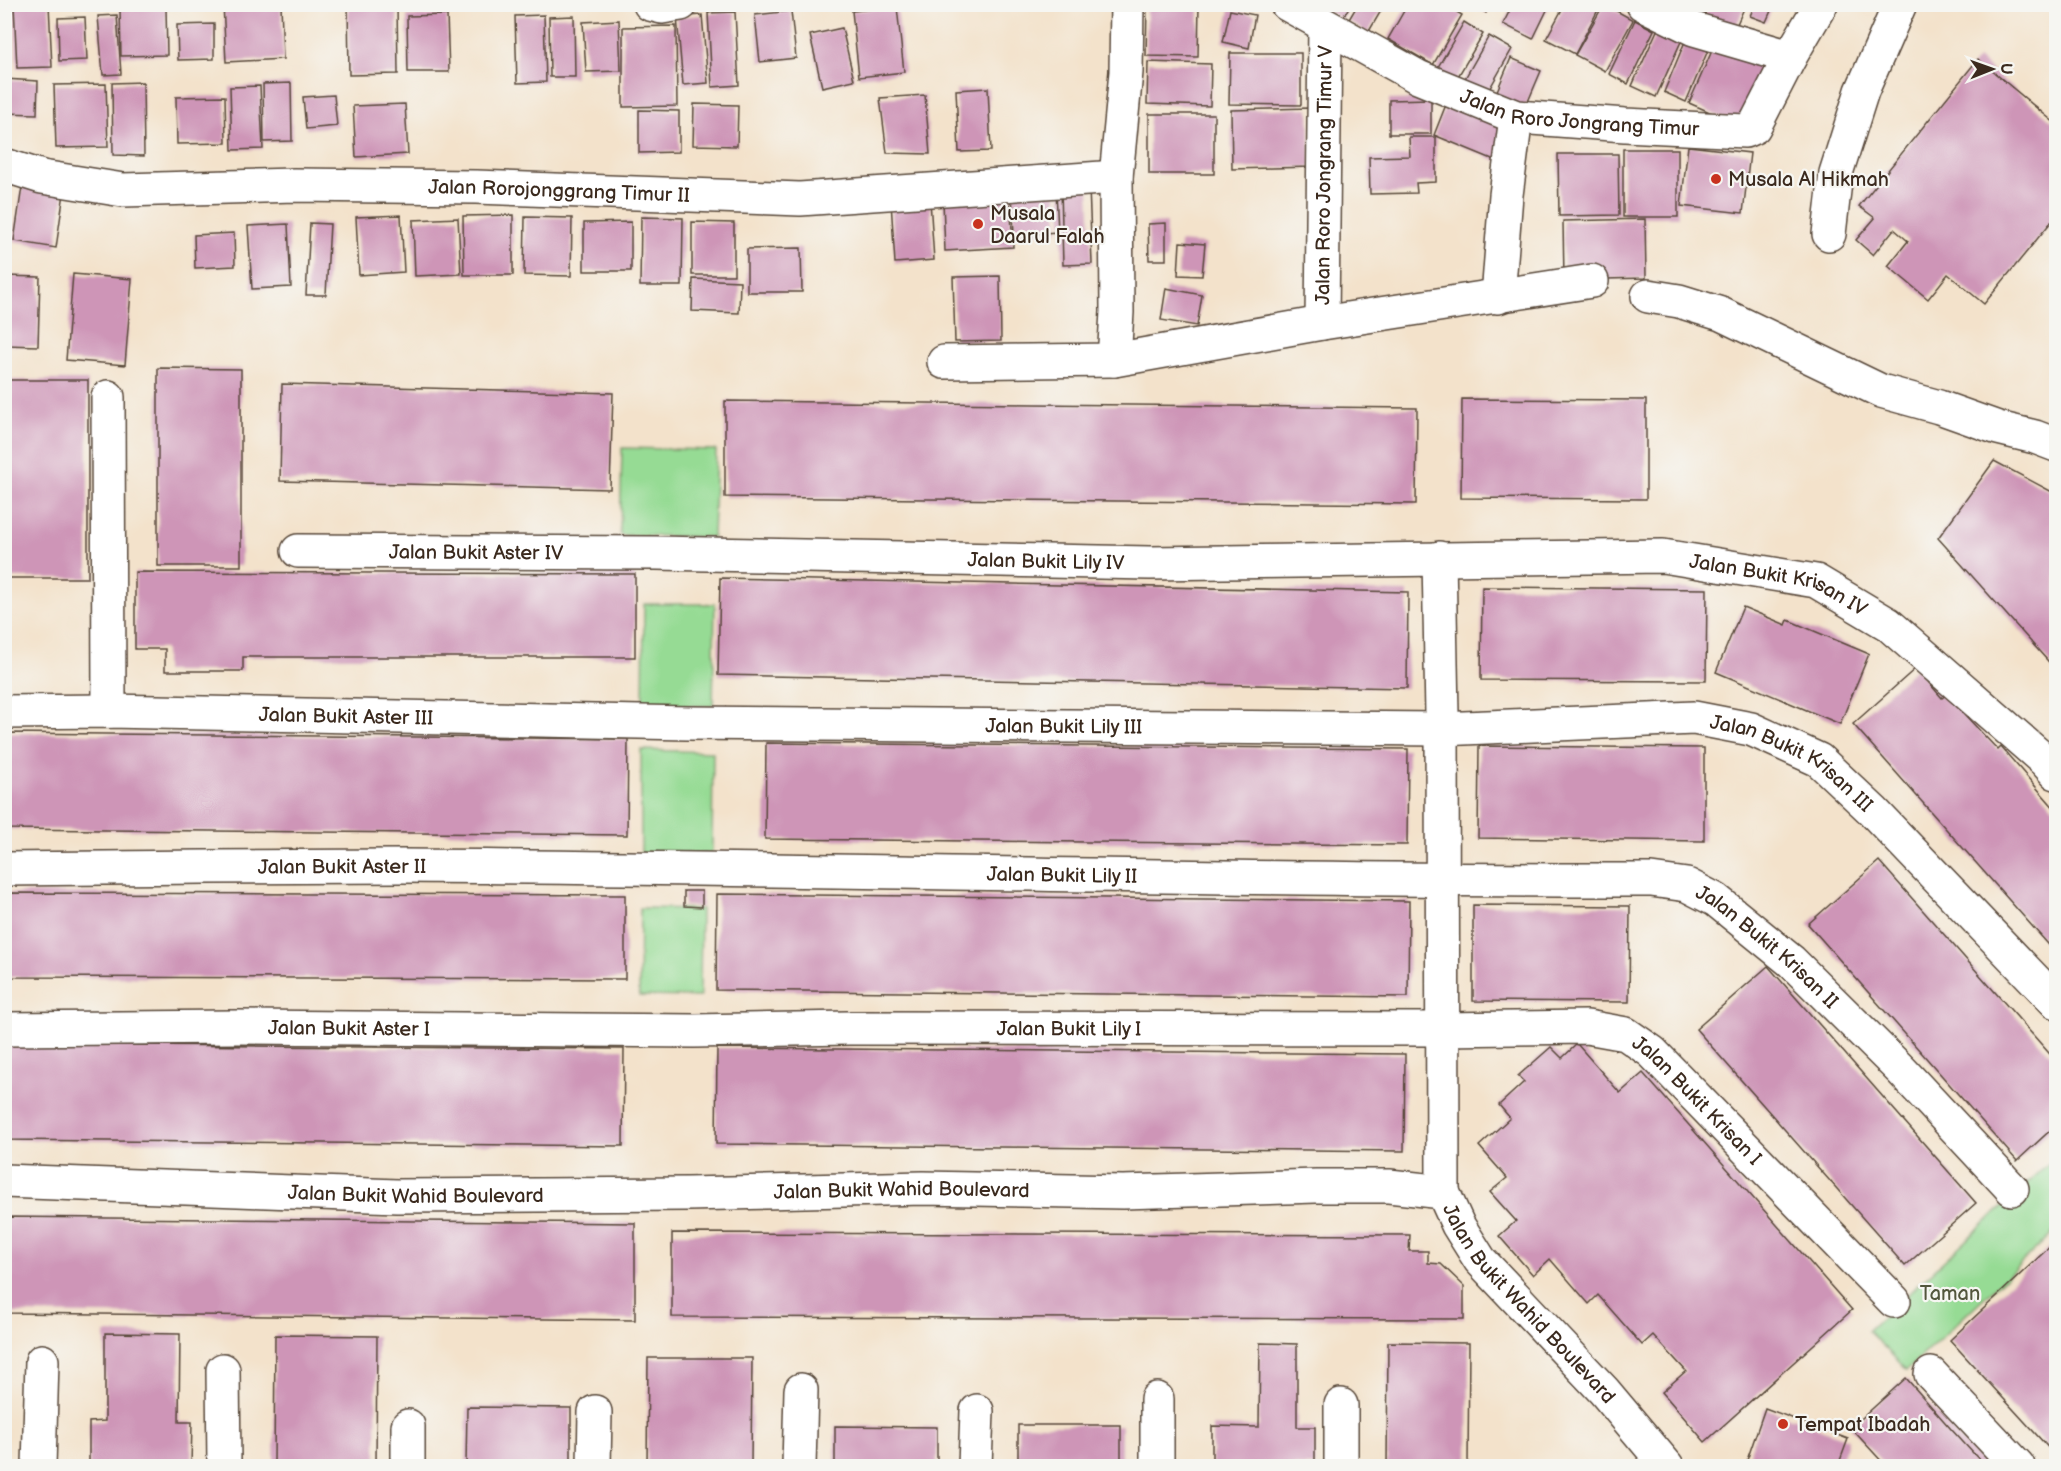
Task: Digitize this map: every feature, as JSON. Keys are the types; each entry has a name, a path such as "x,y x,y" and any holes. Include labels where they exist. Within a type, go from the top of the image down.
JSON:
{"street":[{"path":"650,4 662,7 681,4"},
{"path":"1114,360 1117,312 1116,177 1126,72 1127,4"},
{"name":"Jalan Roro Jongrang Timur","path":"1287,4 1418,77 1516,117 1745,131 1754,127 1790,57 1821,4"},
{"path":"1643,4 1694,28 1790,57"},
{"path":"1829,234 1836,173 1862,91 1900,4"},
{"name":"Jalan Roro Jongrang Timur V","path":"1323,323 1325,26"},
{"path":"1498,297 1506,195 1516,117"},
{"name":"Jalan Rorojonggrang Timur II","path":"4,165 42,177 123,190 294,185 476,187 800,199 1116,177"},
{"path":"944,362 1114,360 1323,323 1592,281"},
{"path":"1648,296 1678,301 1721,314 1881,391 1939,407 2056,445"},
{"path":"108,397 109,711"},
{"name":"Jalan Bukit Aster IV","path":"298,551 656,553"},
{"name":"Jalan Bukit Lily IV","path":"656,553 1150,563 1438,558"},
{"name":"Jalan Bukit Krisan IV","path":"1438,558 1663,556 1816,581 1888,624 2046,761 2056,773"},
{"path":"1438,558 1442,729 1443,1192"},
{"name":"Jalan Bukit Aster III","path":"4,712 109,711 688,723"},
{"name":"Jalan Bukit Krisan III","path":"1442,729 1694,718 1751,729 1819,760 1872,811 2056,1002"},
{"name":"Jalan Bukit Lily III","path":"688,723 1442,729"},
{"name":"Jalan Bukit Aster II","path":"4,869 400,866 679,869"},
{"name":"Jalan Bukit Lily II","path":"679,869 1443,879"},
{"name":"Jalan Bukit Krisan II","path":"1443,879 1651,880 1687,885 1716,900 1791,962 1901,1070 2012,1189"},
{"name":"Jalan Bukit Aster I","path":"4,1029 237,1027 694,1031"},
{"name":"Jalan Bukit Krisan I","path":"1443,1029 1587,1027 1626,1034 1652,1052 1894,1301"},
{"name":"Jalan Bukit Lily I","path":"694,1031 849,1028 1443,1029"},
{"name":"Jalan Bukit Wahid Boulevard","path":"4,1181 397,1196 688,1194 923,1188 1123,1192 1316,1186 1389,1186 1443,1192 1458,1225 1480,1260 1604,1391 1667,1467"},
{"path":"39,1467 42,1361"},
{"path":"223,1370 224,1467"},
{"path":"1931,1374 2018,1467"},
{"path":"799,1467 801,1390"},
{"path":"1157,1399 1157,1467"},
{"path":"1341,1405 1341,1467"},
{"path":"975,1467 977,1411"},
{"path":"594,1467 595,1412"},
{"path":"408,1426 408,1467"}],"green space":[{"path":"622,448 716,450 713,537 620,535"},
{"path":"644,604 715,604 713,706 643,705"},
{"path":"641,750 713,752 712,854 641,853"},
{"path":"640,908 701,909 700,997 639,996"},
{"name":"Taman","path":"2056,1157 2056,1230 1907,1370 1868,1331"}],"building":[{"path":"49,4 52,67 17,68 14,5"},
{"path":"223,4 281,4 283,59 226,62"},
{"path":"348,4 397,4 398,74 349,75"},
{"path":"1147,4 1199,4 1198,57 1146,56"},
{"path":"1327,4 1351,4 1342,19 1324,9"},
{"path":"1358,4 1385,4 1368,33 1348,21"},
{"path":"1408,4 1443,4 1462,15 1433,65 1388,39"},
{"path":"1472,4 1491,4 1486,13"},
{"path":"1513,4 1550,4 1533,39 1503,24"},
{"path":"1565,4 1592,4 1599,8 1575,54 1546,39"},
{"path":"1604,4 1633,20 1605,71 1575,55"},
{"path":"1672,4 1696,4 1691,14"},
{"path":"1709,4 1746,4 1732,35 1702,21"},
{"path":"1755,4 1774,4 1766,22 1750,16"},
{"path":"897,7 904,72 859,77 852,11"},
{"path":"166,8 167,55 121,56 120,9"},
{"path":"1230,10 1255,15 1249,48 1223,42"},
{"path":"791,11 796,58 760,62 755,15"},
{"path":"735,12 739,85 712,87 708,13"},
{"path":"117,15 121,74 103,75 98,16"},
{"path":"447,15 449,72 408,72 407,16"},
{"path":"544,15 546,82 517,83 515,16"},
{"path":"702,15 708,83 683,85 677,17"},
{"path":"574,16 575,77 550,77 549,17"},
{"path":"85,17 87,60 59,61 58,18"},
{"path":"619,20 621,71 586,72 583,22"},
{"path":"1635,20 1654,30 1628,84 1609,74"},
{"path":"1464,22 1483,34 1453,85 1434,74"},
{"path":"214,24 214,59 178,60 177,25"},
{"path":"676,26 677,106 623,107 623,27"},
{"path":"1659,26 1683,37 1656,97 1632,86"},
{"path":"842,28 854,80 822,87 810,35"},
{"path":"1489,36 1512,49 1482,102 1459,89"},
{"path":"1686,39 1709,48 1686,102 1664,92"},
{"path":"1715,44 1768,68 1742,126 1689,103"},
{"path":"1230,53 1301,53 1301,105 1229,104"},
{"path":"1511,58 1541,71 1524,111 1494,98"},
{"path":"1978,59 2056,124 2056,216 1984,304 1948,274 1928,299 1888,266 1908,241 1894,229 1873,255 1856,240 1875,218 1859,206"},
{"path":"1148,62 1211,64 1210,106 1147,104"},
{"path":"4,79 38,81 37,114 4,113"},
{"path":"143,82 144,156 113,155 112,83"},
{"path":"291,83 292,141 264,142 263,84"},
{"path":"106,84 108,147 56,148 54,85"},
{"path":"260,86 263,149 232,150 230,87"},
{"path":"988,88 991,151 959,152 956,90"},
{"path":"334,95 337,126 306,129 303,97"},
{"path":"925,95 930,154 887,153 880,98"},
{"path":"225,96 226,143 177,144 176,97"},
{"path":"1431,99 1431,134 1389,134 1389,100"},
{"path":"1447,102 1510,127 1497,161 1434,135"},
{"path":"405,104 408,154 356,157 353,106"},
{"path":"694,104 738,105 737,146 693,145"},
{"path":"1309,108 1311,167 1232,169 1231,110"},
{"path":"639,110 679,111 679,152 639,153"},
{"path":"1149,114 1214,114 1214,174 1149,174"},
{"path":"1409,137 1436,137 1436,182 1416,183 1417,193 1370,194 1369,157 1410,156"},
{"name":"Musala Al Hikmah","path":"1688,146 1750,153 1743,213 1681,206"},
{"path":"1623,149 1678,149 1678,217 1623,217"},
{"path":"1558,154 1618,154 1619,215 1559,216"},
{"path":"23,180 65,186 56,248 14,241"},
{"path":"1089,187 1092,264 1063,265 1061,188"},
{"path":"1056,190 1058,232 1014,235 1012,192"},
{"name":"Musala Daarul Falah","path":"1010,197 1013,247 945,251 943,201"},
{"path":"930,200 934,260 895,263 891,202"},
{"path":"401,215 404,272 359,275 356,217"},
{"path":"513,215 513,275 464,275 463,216"},
{"path":"525,217 572,218 571,276 524,275"},
{"path":"641,217 683,218 682,286 640,286"},
{"path":"458,218 461,274 415,276 413,220"},
{"path":"1645,219 1646,278 1564,280 1563,221"},
{"path":"631,222 631,271 584,271 584,223"},
{"path":"692,222 734,223 734,275 692,275"},
{"path":"310,223 330,224 326,295 306,295"},
{"path":"1166,223 1166,260 1149,260 1148,224"},
{"path":"288,224 291,287 252,289 248,226"},
{"path":"234,233 235,266 195,268 194,235"},
{"path":"1180,242 1205,244 1202,276 1178,275"},
{"path":"801,248 802,292 747,292 747,249"},
{"path":"73,274 132,279 125,365 66,360"},
{"path":"4,276 40,277 38,346 4,345"},
{"path":"1000,276 1001,341 955,342 953,277"},
{"path":"693,279 740,281 739,313 692,311"},
{"path":"1166,288 1202,295 1197,326 1161,320"},
{"path":"158,368 241,369 241,566 158,566"},
{"path":"5,380 88,380 88,578 4,578"},
{"path":"282,384 613,393 610,489 280,481"},
{"path":"1462,399 1646,400 1646,499 1461,498"},
{"path":"725,401 1417,408 1416,504 725,497"},
{"path":"1994,461 2056,494 2056,670 1938,538"},
{"path":"135,572 635,574 635,657 243,657 243,671 165,671 165,649 135,649"},
{"path":"720,578 1408,592 1407,688 718,675"},
{"path":"1482,587 1707,589 1706,681 1481,680"},
{"path":"1743,607 1786,625 1788,620 1869,654 1840,724 1716,672"},
{"path":"1916,668 1942,698 1946,695 1998,750 2001,747 2056,810 2056,953 1853,724"},
{"path":"4,733 628,739 627,835 4,829"},
{"path":"766,743 1408,749 1407,845 765,839"},
{"path":"1479,746 1704,748 1704,841 1478,838"},
{"path":"1879,861 2056,1061 2056,1125 2017,1161 1808,924"},
{"path":"684,891 702,891 702,907 684,906"},
{"path":"5,893 625,895 625,979 5,977"},
{"path":"717,894 1409,901 1408,997 716,990"},
{"path":"1473,905 1630,906 1629,1002 1473,1001"},
{"path":"1768,966 1976,1203 1905,1266 1696,1029"},
{"path":"4,1044 624,1049 623,1146 4,1140"},
{"path":"1577,1044 1620,1093 1643,1073 1852,1310 1705,1442 1662,1392 1686,1371 1653,1335 1642,1345 1598,1295 1589,1304 1550,1259 1533,1275 1499,1236 1516,1221 1490,1192 1507,1178 1479,1146 1510,1118 1499,1105 1524,1082 1518,1076 1551,1047 1562,1058"},
{"path":"717,1048 1405,1054 1404,1151 716,1144"},
{"path":"4,1217 635,1223 635,1320 4,1313"},
{"path":"672,1233 1410,1235 1409,1251 1428,1251 1428,1263 1441,1264 1464,1286 1464,1319 672,1317"},
{"path":"2056,1241 2056,1456 1950,1340"},
{"path":"105,1333 180,1334 179,1422 192,1422 191,1466 89,1466 89,1422 105,1421"},
{"path":"275,1335 377,1336 376,1466 274,1466"},
{"path":"1388,1342 1469,1343 1468,1466 1387,1466"},
{"path":"1260,1343 1297,1344 1297,1427 1315,1427 1315,1466 1212,1466 1212,1426 1259,1427"},
{"path":"648,1358 752,1358 751,1466 647,1466"},
{"path":"1906,1378 1985,1466 1886,1466 1851,1428"},
{"path":"467,1407 571,1408 571,1466 466,1466"},
{"name":"Tempat Ibadah","path":"1765,1408 1848,1439 1838,1466 1745,1466"},
{"path":"1018,1425 1121,1425 1121,1466 1018,1466"},
{"path":"835,1426 937,1427 937,1466 835,1466"}],"place":[{"name":"Musala Al Hikmah","path":"1716,179"},
{"name":"Musala Daarul Falah","path":"978,224"},
{"name":"Tempat Ibadah","path":"1783,1424"}]}
